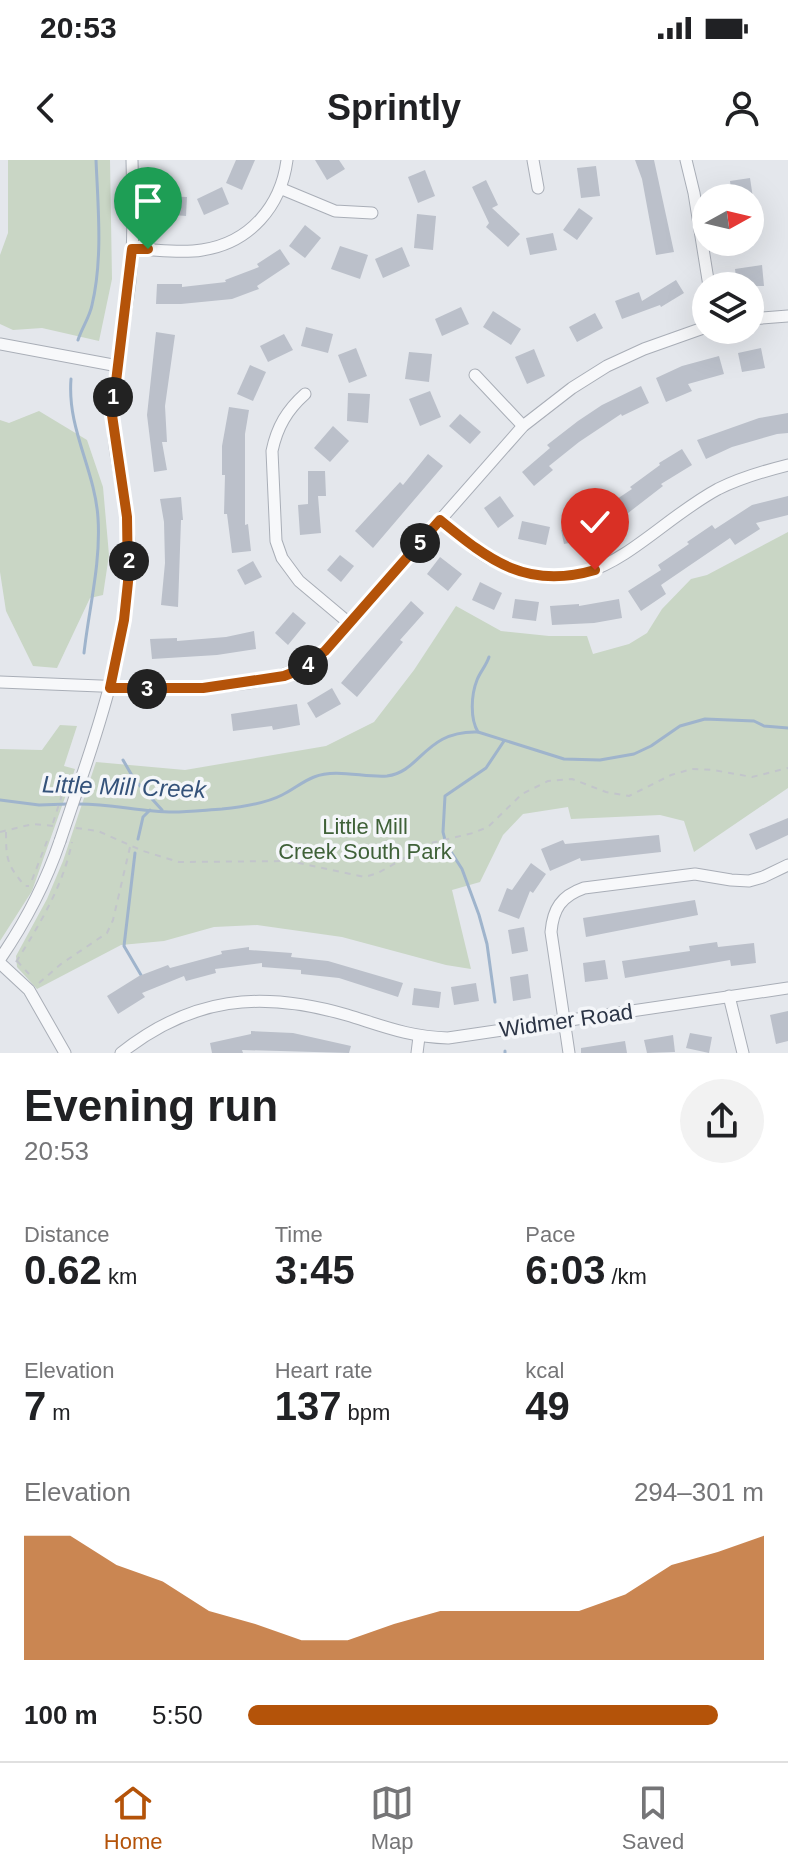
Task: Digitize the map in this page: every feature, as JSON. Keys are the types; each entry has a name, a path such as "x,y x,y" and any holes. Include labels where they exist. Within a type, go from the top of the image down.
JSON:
{"street":[{"path":"65,1053 29,990 0,961 46,882 54,840 80,782 110,688 124,620 129,545 112,415 130,280 132,160"},
{"path":"132,249 199,251 222,245 256,224 282,189 287,160"},
{"path":"533,160 538,188"},
{"path":"686,160 707,272"},
{"path":"282,189 335,211 372,213"},
{"path":"764,318 788,316"},
{"path":"0,682 110,688 203,688 284,676 314,661 523,426 572,388 607,366 692,332"},
{"path":"0,344 118,366"},
{"path":"475,375 523,426"},
{"path":"305,394 283,418 272,451 276,541 291,572 349,623"},
{"path":"440,520 481,553 502,565 536,575 572,575 615,562 718,489 747,476 788,465"},
{"path":"569,1053 551,932 552,917 559,902 584,888 695,874 749,881 788,865"},
{"name":"Widmer Road","path":"121,1053 164,1023 192,1011 246,1000 303,1005 419,1037 448,1038 788,988"},
{"path":"729,996 743,1053"},
{"path":"417,1053 419,1037"}],"path":[{"path":"84,828 179,862 290,861 358,877 373,876 414,850 488,827 522,794 548,781 572,779 606,792 629,796 671,775 692,769 752,777 788,768"},
{"path":"0,832 33,824 50,826 66,782"},
{"path":"6,832 6,858 25,886 29,886 54,840"},
{"path":"16,961 39,983 107,933 113,920 130,846"}],"green space":[{"path":"8,160 110,160 112,279 99,341 42,328 13,330 0,324 0,255 8,233"},
{"path":"39,411 87,440 103,487 109,555 103,595 90,598 57,668 33,666 6,611 0,572 0,420 9,423"},
{"name":"Little Mill Creek South Park","path":"788,532 788,788 694,852 684,821 660,815 571,819 568,807 523,814 503,835 480,882 452,890 471,969 342,937 257,925 214,927 164,941 121,945 37,989 17,967 16,956 47,899 63,861 96,762 185,770 326,746 374,722 414,670 456,606 501,631 587,636 593,654 629,644 647,633 662,609 691,579 707,575"},
{"path":"60,725 77,726 64,766 75,769 32,891 0,941 0,749 42,750"}],"building":[{"path":"236,160 255,160 242,190 226,183"},
{"path":"315,160 339,160 345,169 327,180"},
{"path":"635,160 654,160 674,252 656,255 642,179"},
{"path":"596,166 600,196 581,198 577,168"},
{"path":"425,170 435,196 418,203 408,177"},
{"path":"750,178 751,184 730,184 730,181"},
{"path":"486,180 498,205 492,208 520,234 508,247 486,227 489,223 472,187"},
{"path":"222,187 229,204 204,215 197,199"},
{"path":"161,196 187,197 186,216 160,214"},
{"path":"579,208 593,218 577,240 563,230"},
{"path":"417,214 436,216 433,250 414,248"},
{"path":"305,225 321,238 305,258 289,246"},
{"path":"553,233 557,250 530,255 526,238"},
{"path":"340,246 368,255 360,279 331,269"},
{"path":"402,247 410,266 383,278 375,259"},
{"path":"280,249 290,264 257,286 259,289 232,299 156,304 157,284 182,284 182,287 226,282 259,267 257,264"},
{"path":"762,265 763,272 735,272 735,269"},
{"path":"676,280 684,293 661,307 622,319 615,301 639,292 642,301"},
{"path":"461,307 469,324 442,336 435,319"},
{"path":"493,311 521,329 511,345 483,327"},
{"path":"595,313 603,328 577,342 569,327"},
{"path":"306,327 333,334 328,353 301,346"},
{"path":"156,332 175,335 165,406 167,442 162,442 167,470 154,472 147,415"},
{"path":"284,334 293,350 268,362 260,346"},
{"path":"356,348 367,376 349,383 338,355"},
{"path":"761,348 765,368 742,372 738,353"},
{"path":"534,349 545,376 527,384 515,357"},
{"path":"409,352 432,354 429,382 405,379"},
{"path":"719,356 724,374 688,384 692,391 666,402 656,378 682,366"},
{"path":"250,365 266,372 253,401 237,394"},
{"path":"641,386 649,403 621,414 579,442 549,466 553,470 534,486 522,472 550,448 547,445 578,421"},
{"path":"430,391 441,417 420,426 409,399"},
{"path":"348,393 370,394 368,423 347,421"},
{"path":"229,407 249,410 245,434 245,525 248,524 251,551 232,553 227,514 224,514 225,475 222,475 222,446"},
{"path":"788,413 788,433 732,447 706,459 697,440 759,418"},
{"path":"460,414 481,432 470,444 449,426"},
{"path":"333,426 349,441 330,462 314,448"},
{"path":"682,449 692,465 661,484 663,486 610,527 599,511 632,489 630,487 659,463"},
{"path":"428,454 443,466 373,548 355,531 400,482 403,485"},
{"path":"308,471 325,471 326,496 318,496 321,533 300,535 298,505 308,504"},
{"path":"500,496 514,516 498,528 484,508"},
{"path":"788,496 788,515 756,523 760,529 735,545 730,538 661,585 666,594 641,611 628,591 661,570 658,565 689,544 687,542 712,525 715,529 752,505"},
{"path":"181,497 183,520 178,607 161,605 165,563 160,499"},
{"path":"522,521 550,527 546,545 518,539"},
{"path":"593,524 596,538 564,544 561,530"},
{"path":"340,555 354,566 341,582 327,570"},
{"path":"440,557 462,574 448,591 427,574"},
{"path":"253,561 262,577 245,585 237,570"},
{"path":"480,582 502,593 494,610 472,600"},
{"path":"515,599 539,602 536,621 512,618"},
{"path":"619,599 622,618 552,625 550,606 579,606"},
{"path":"411,601 424,613 357,697 341,683"},
{"path":"293,612 306,623 288,645 275,633"},
{"path":"254,631 256,649 152,659 150,639 177,638 177,641"},
{"path":"332,688 341,704 316,718 307,703"},
{"path":"297,704 300,725 273,730 272,726 233,731 231,714"},
{"path":"788,818 788,835 756,850 749,834"},
{"path":"659,835 661,852 581,861 580,858 550,871 541,849 563,840 565,844"},
{"path":"531,863 546,874 533,893 530,891 519,919 498,911 507,888 512,890"},
{"path":"695,900 698,915 586,937 583,918"},
{"path":"524,927 528,951 512,954 508,930"},
{"path":"717,942 718,947 754,943 756,963 731,966 730,960 625,978 622,961 690,951 689,946"},
{"path":"249,947 249,950 292,953 291,957 328,961 403,983 398,997 339,978 301,974 301,970 262,967 262,963 215,969 216,973 186,981 184,976 142,993 145,997 118,1014 107,996 139,976 168,965 170,968 222,954 221,951"},
{"path":"605,960 608,979 585,982 583,963"},
{"path":"528,974 531,998 513,1001 510,977"},
{"path":"476,983 479,1001 454,1005 451,987"},
{"path":"414,988 441,992 439,1008 412,1005"},
{"path":"788,1011 788,1041 776,1044 770,1015"},
{"path":"251,1031 293,1033 351,1046 349,1053 242,1050 243,1053 212,1053 210,1043 251,1034"},
{"path":"690,1033 712,1037 709,1053 686,1048"},
{"path":"673,1035 675,1052 647,1053 644,1040"},
{"path":"625,1041 627,1053 581,1053 581,1048"}],"waterway":[{"path":"78,340 91,309 98,270 96,160"},
{"path":"71,379 73,415 92,483 98,518 96,569 84,653"},
{"path":"478,732 472,707 474,693 478,677 489,657"},
{"name":"Little Mill Creek","path":"75,804 173,812 253,805 275,798 323,774 387,776 398,773 435,744 460,733 478,732 564,759 600,760 634,754 680,726 705,719 754,721 764,726 788,728"},
{"path":"495,1002 487,944 479,915 462,869 446,844 443,832 445,796 486,768 504,741"},
{"path":"123,760 134,779 162,810"},
{"name":"Little Mill Creek","path":"0,800 39,805 68,804"},
{"path":"138,839 143,817 150,810"},
{"path":"135,853 124,946 141,975"}],"route":[{"path":"148,249 132,249 112,415 129,545 124,620 110,688 203,688 284,676 297,671 325,651 440,520 491,560 513,570 548,577 595,570"}]}
